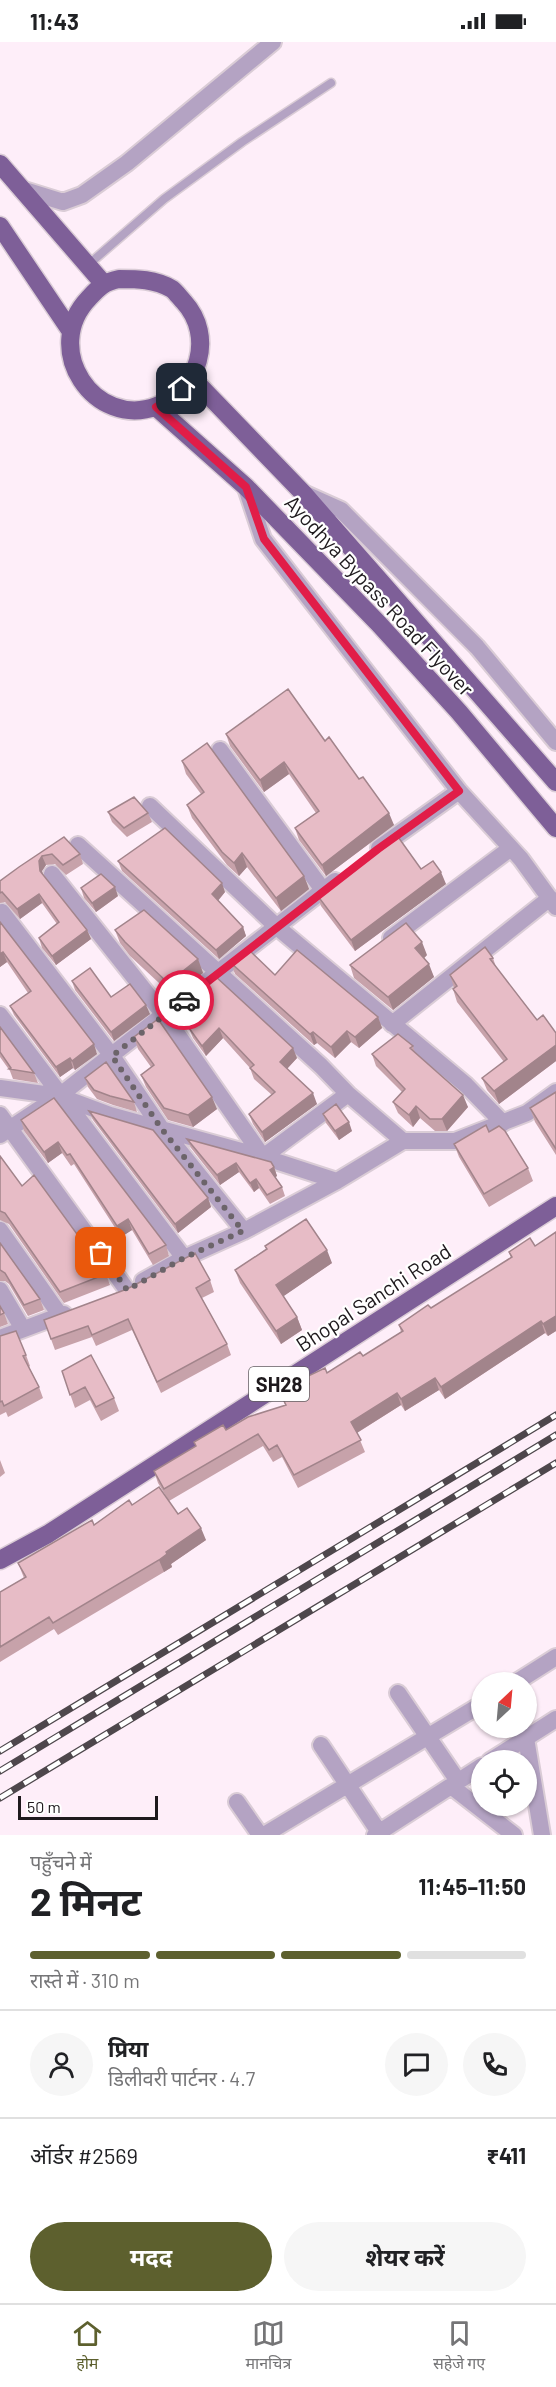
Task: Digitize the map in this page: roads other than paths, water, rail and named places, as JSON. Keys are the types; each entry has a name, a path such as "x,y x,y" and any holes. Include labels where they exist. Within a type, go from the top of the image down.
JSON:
{"main road":[{"path":"0,164 103,283"},
{"path":"0,226 70,330"},
{"path":"119,279 146,279 173,289 193,311 201,334 200,359 187,384 175,397 156,407 132,410 112,406 87,390 71,362 70,330 77,310 103,283 119,279"},
{"name":"Ayodhya Bypass Road Flyover","path":"187,384 303,493 556,782"},
{"name":"Ayodhya Bypass Road Flyover","path":"156,407 246,487 379,624 459,712 556,828"},
{"name":"Bhopal Sanchi Road","path":"0,1560 48,1534 556,1206"}],"street":[{"path":"21,189 63,202 82,195 127,163 273,42"},
{"path":"246,487 264,539 459,791 511,848 553,903 392,1024"},
{"path":"303,493 341,510 477,647 556,742"},
{"path":"220,750 323,890"},
{"path":"369,856 459,791"},
{"path":"150,806 277,927 466,1085 503,1123"},
{"path":"78,845 321,1066 348,1094 403,1141"},
{"path":"374,950 511,848"},
{"path":"127,1290 3,1125 59,1096 350,870"},
{"path":"52,874 164,1016 263,1157"},
{"path":"2,912 112,1056 161,1128 243,1231"},
{"path":"337,978 356,964"},
{"path":"0,1015 59,1096 184,1258"},
{"path":"0,1088 59,1096 110,1115 263,1157 337,1181"},
{"path":"108,1297 127,1290 184,1258 243,1231 337,1181 403,1141 455,1141 527,1113 556,1092"},
{"path":"263,1157 348,1094"},
{"path":"0,1230 60,1315"},
{"path":"0,1290 23,1329"},
{"path":"0,1338 79,1308"},
{"path":"532,1672 556,1657"},
{"path":"398,1693 430,1737 454,1784 514,1835"},
{"path":"237,1802 262,1835 471,1711"},
{"path":"537,1728 556,1719"},
{"path":"505,1750 521,1738"},
{"path":"529,1738 542,1835"},
{"path":"321,1745 377,1834 471,1773"}],"lane":[{"path":"88,265 164,199 242,142 331,84"}],"railway":[{"path":"0,1751 556,1415"},
{"path":"0,1771 556,1435"},
{"path":"0,1798 556,1463"}]}
